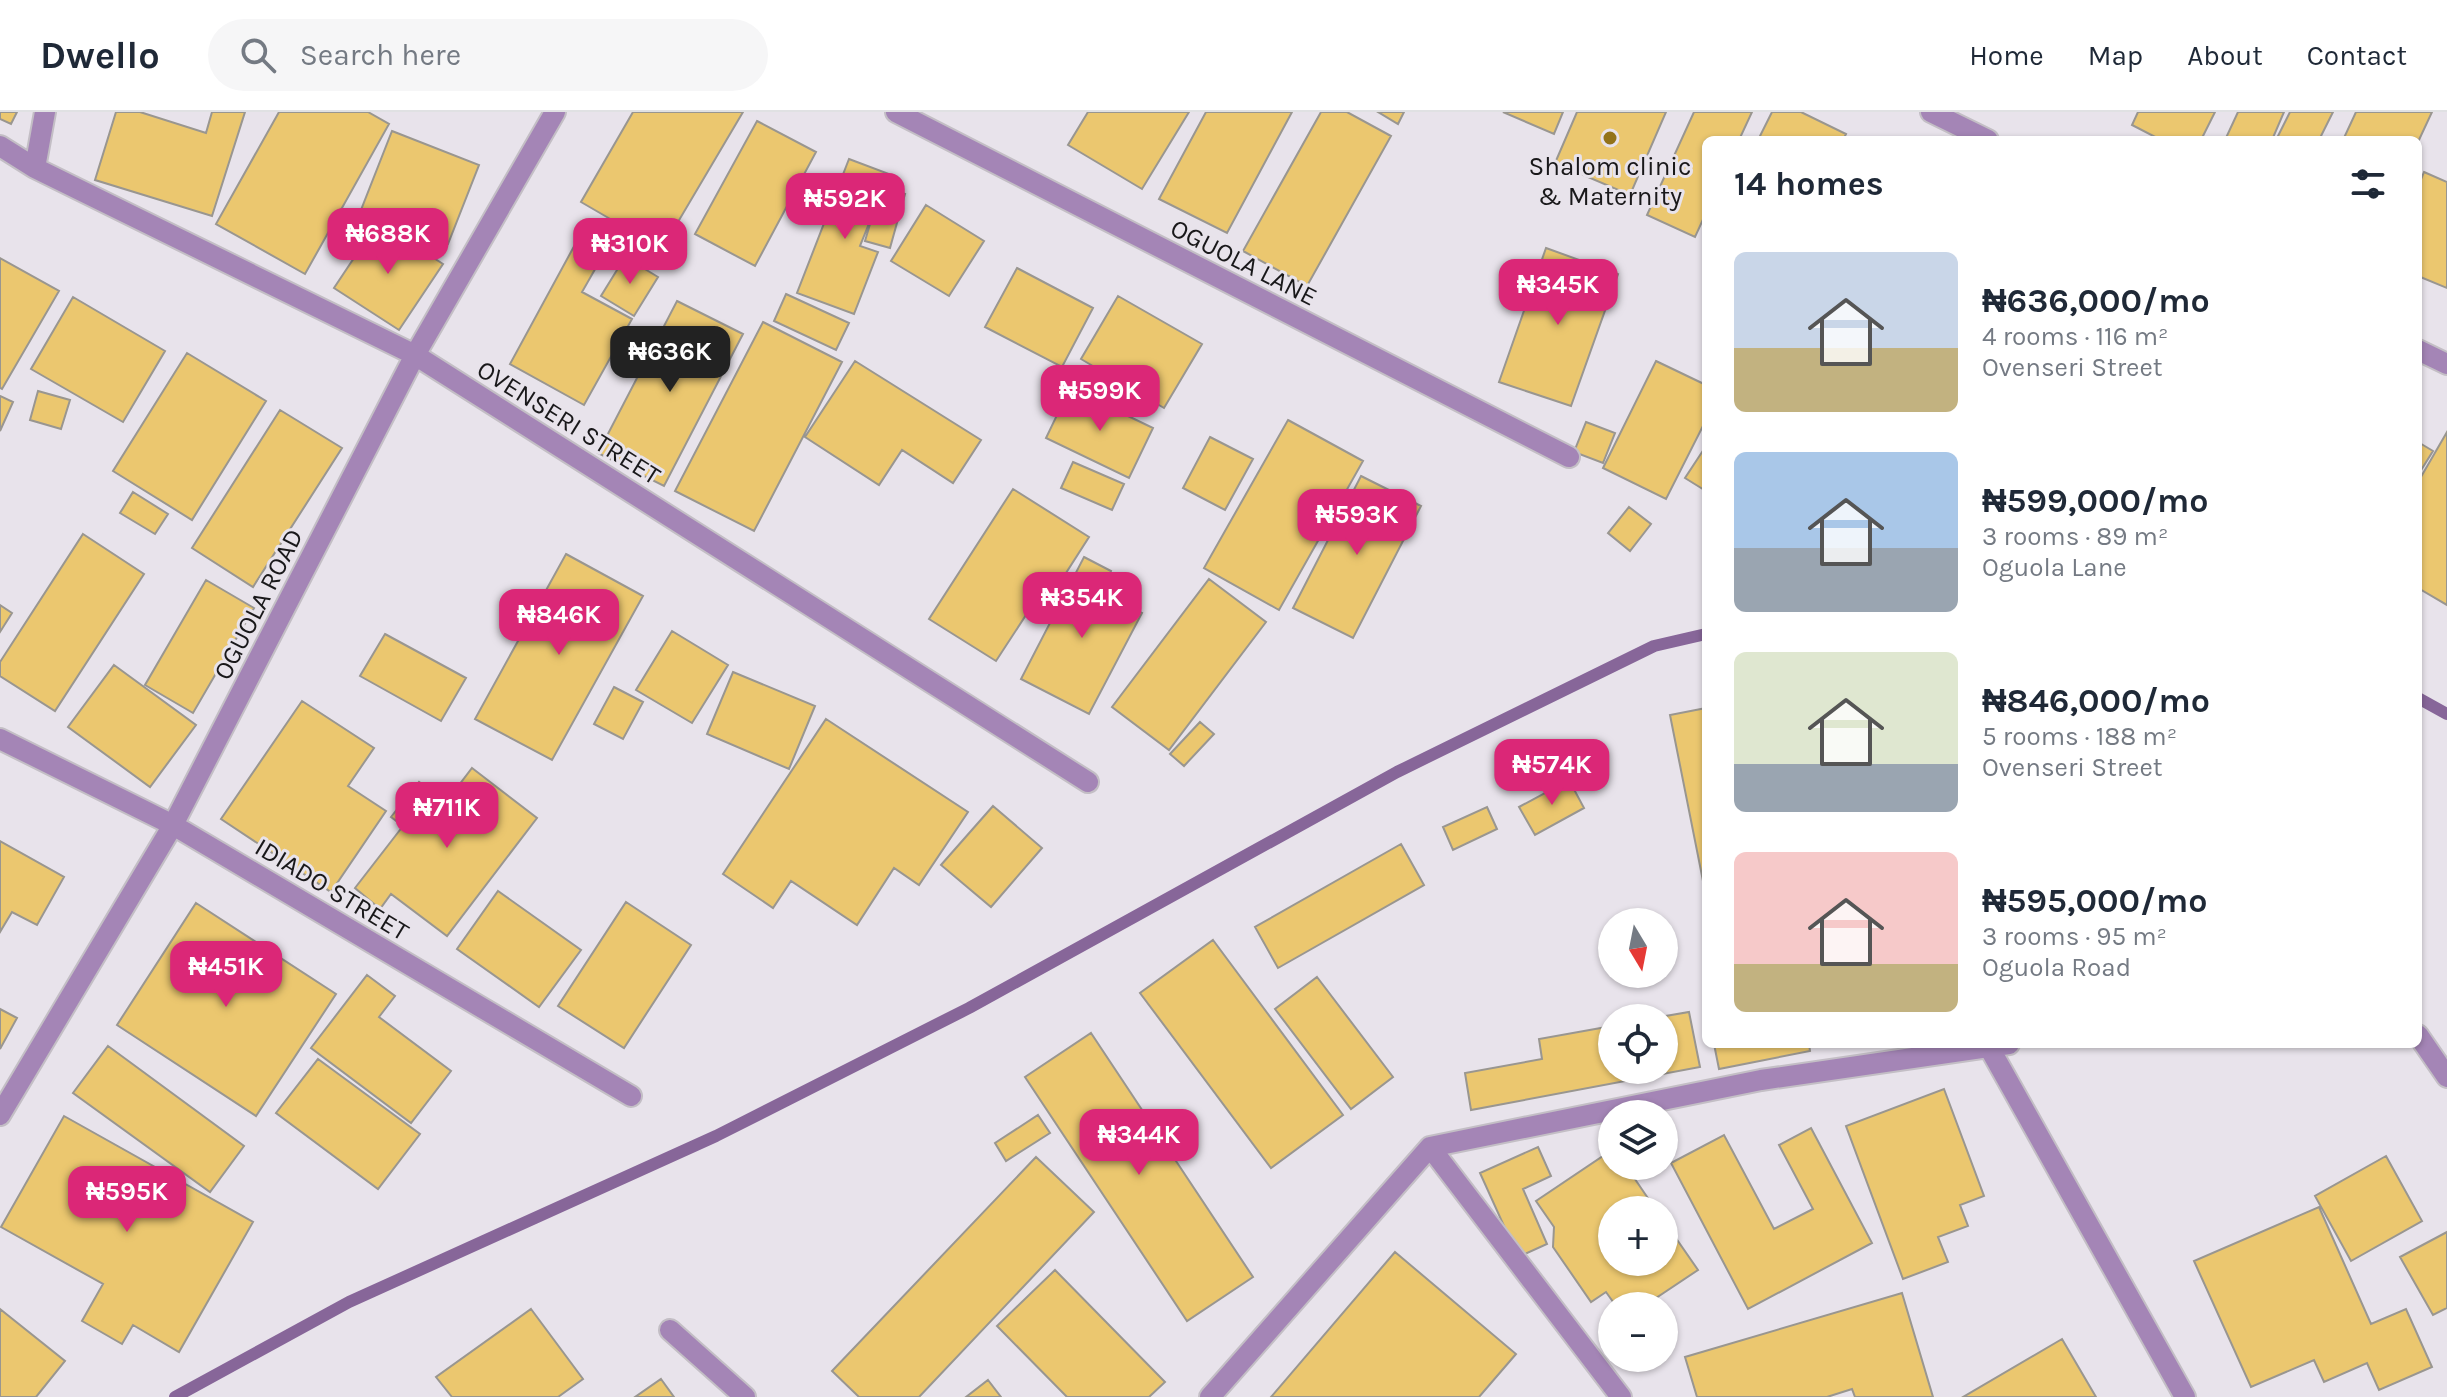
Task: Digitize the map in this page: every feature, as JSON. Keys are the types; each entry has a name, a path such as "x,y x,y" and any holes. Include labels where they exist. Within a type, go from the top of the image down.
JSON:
{"street":[{"path":"35,168 45,112"},
{"name":"OGUOLA ROAD","path":"0,1115 173,825 415,355 555,112"},
{"name":"OGUOLA LANE","path":"896,112 1569,457"},
{"path":"1931,112 1980,136"},
{"name":"OVENSERI STREET","path":"0,146 35,168 415,355 1088,782"},
{"path":"2422,352 2447,364"},
{"name":"IDIADO STREET","path":"0,739 173,825 631,1096"},
{"path":"2422,1041 2447,1077"},
{"path":"1210,1397 1430,1147 1761,1080 1986,1048"},
{"path":"2001,1048 2185,1397"},
{"path":"1430,1147 1621,1397"},
{"path":"670,1330 745,1397"}],"building":[{"path":"0,112 17,112 11,124 0,119"},
{"path":"116,112 140,112 206,133 212,112 245,112 212,216 95,180"},
{"path":"279,112 368,112 389,124 305,274 216,224"},
{"path":"633,112 743,112 662,249 581,202"},
{"path":"1088,112 1189,112 1142,189 1068,145"},
{"path":"1206,112 1292,112 1227,233 1159,199"},
{"path":"1321,112 1347,112 1391,136 1307,286 1243,251"},
{"path":"1378,112 1404,112 1398,124"},
{"path":"1503,112 1563,112 1554,134"},
{"name":"Shalom clinic & Maternity","path":"1577,112 1666,112 1630,195 1555,163"},
{"path":"1694,112 1752,112 1741,136 1702,136 1702,222 1695,237 1647,215"},
{"path":"1772,112 1801,112 1846,134 1845,136 1760,136"},
{"path":"2138,112 2215,112 2203,136 2153,136 2132,125"},
{"path":"2238,112 2284,112 2274,136 2227,136"},
{"path":"2290,112 2333,112 2321,136 2278,136"},
{"path":"2356,112 2432,112 2421,136 2345,136"},
{"path":"757,121 816,152 755,266 695,234"},
{"path":"392,131 479,165 448,244 361,210"},
{"path":"849,159 889,174 860,246 878,252 854,314 797,293"},
{"path":"2424,172 2447,182 2447,288 2422,278"},
{"path":"881,187 905,194 890,248 865,241"},
{"path":"926,205 984,241 949,296 891,261"},
{"path":"378,222 443,264 399,330 334,288"},
{"path":"584,228 610,243 582,292 632,319 584,405 510,364"},
{"path":"1546,248 1618,274 1571,406 1499,382"},
{"path":"625,257 658,277 634,316 601,296"},
{"path":"0,258 59,291 2,389 0,388"},
{"path":"1017,268 1093,308 1062,367 985,327"},
{"path":"786,294 849,323 836,350 774,321"},
{"path":"1118,296 1202,344 1164,408 1081,359"},
{"path":"73,297 165,351 123,422 31,369"},
{"path":"677,301 743,334 664,486 598,453"},
{"path":"763,322 842,362 754,531 675,491"},
{"path":"187,353 266,401 192,520 113,471"},
{"path":"855,361 981,440 953,483 902,450 879,485 805,437"},
{"path":"1656,361 1702,383 1702,428 1666,499 1603,468"},
{"path":"1070,388 1153,428 1129,478 1046,438"},
{"path":"38,391 70,400 61,429 30,420"},
{"path":"0,396 13,402 0,431"},
{"path":"280,410 342,448 253,587 192,548"},
{"path":"1288,420 1363,461 1279,610 1204,568"},
{"path":"1586,422 1615,433 1603,463 1574,452"},
{"path":"2447,432 2447,605 2422,590 2422,475"},
{"path":"1210,437 1253,459 1225,510 1183,488"},
{"path":"2422,444 2433,451 2422,469"},
{"path":"1702,452 1702,489 1685,478"},
{"path":"1073,462 1124,484 1112,510 1061,488"},
{"path":"1361,476 1421,506 1353,638 1293,608"},
{"path":"1013,489 1089,537 1048,601 1039,595 996,661 929,619"},
{"path":"133,492 168,514 155,534 120,513"},
{"path":"1629,507 1651,524 1630,551 1608,533"},
{"path":"83,534 144,574 55,711 0,676 0,662"},
{"path":"566,554 643,596 552,760 475,719"},
{"path":"1084,557 1111,571 1101,592 1142,613 1089,714 1021,679"},
{"path":"1209,579 1266,622 1169,750 1112,707"},
{"path":"206,580 254,608 193,713 145,685"},
{"path":"0,605 12,613 0,632"},
{"path":"672,631 728,665 692,723 636,690"},
{"path":"385,634 466,678 441,721 360,676"},
{"path":"114,665 196,725 150,787 68,727"},
{"path":"733,672 815,706 789,769 707,734"},
{"path":"614,687 643,702 623,739 594,724"},
{"path":"302,701 374,748 348,786 386,811 331,892 221,819"},
{"path":"1702,709 1702,876 1670,715"},
{"path":"826,719 968,812 919,885 894,868 857,925 791,881 773,908 723,874"},
{"path":"1200,722 1214,734 1184,766 1170,754"},
{"path":"472,768 537,818 447,936 391,894 380,909 355,888 403,826 391,817 419,782 446,802"},
{"path":"1569,780 1584,808 1535,835 1519,807"},
{"path":"993,806 1042,848 991,907 941,865"},
{"path":"1487,807 1497,829 1453,850 1443,827"},
{"path":"0,841 64,877 37,925 12,912 0,932"},
{"path":"1401,844 1424,885 1278,968 1255,927"},
{"path":"498,891 581,950 539,1007 457,949"},
{"path":"626,902 691,945 624,1048 558,1006"},
{"path":"196,903 336,994 256,1116 117,1025"},
{"path":"1213,940 1343,1115 1271,1168 1140,993"},
{"path":"367,975 395,996 379,1017 451,1071 411,1123 311,1048"},
{"path":"1317,977 1393,1077 1351,1109 1275,1009"},
{"path":"0,1009 17,1018 0,1049"},
{"path":"1689,1012 1700,1067 1678,1071 1678,1014"},
{"path":"1598,1028 1598,1084 1609,1084 1471,1110 1465,1073 1542,1059 1539,1039"},
{"path":"1091,1033 1253,1277 1187,1321 1025,1077"},
{"path":"108,1046 244,1146 210,1192 73,1093"},
{"path":"1715,1048 1810,1048 1810,1051 1719,1069"},
{"path":"318,1059 420,1134 378,1189 276,1113"},
{"path":"1944,1089 1984,1196 1960,1205 1968,1226 1938,1237 1948,1262 1903,1279 1846,1126"},
{"path":"1038,1115 1050,1133 1006,1161 995,1143"},
{"path":"64,1116 253,1222 179,1352 133,1325 122,1344 82,1321 103,1284 1,1227"},
{"path":"1811,1128 1872,1243 1748,1309 1678,1176 1678,1159 1724,1135 1774,1229 1813,1209 1779,1145"},
{"path":"1538,1147 1551,1176 1523,1189 1547,1244 1518,1257 1480,1173"},
{"path":"2386,1156 2422,1221 2351,1261 2315,1196"},
{"path":"1036,1157 1094,1212 919,1397 859,1397 832,1371"},
{"path":"1598,1159 1598,1180 1636,1180 1646,1196 1598,1196 1598,1276 1678,1276 1678,1241 1698,1270 1665,1292 1598,1292 1598,1297 1591,1302 1553,1247 1554,1227 1536,1201"},
{"path":"2319,1207 2371,1324 2406,1309 2432,1367 2379,1390 2367,1363 2324,1382 2314,1360 2251,1387 2194,1261"},
{"path":"2447,1232 2447,1308 2433,1315 2400,1257"},
{"path":"1395,1252 1516,1354 1479,1397 1271,1397"},
{"path":"1055,1270 1165,1382 1149,1397 1067,1397 997,1326"},
{"path":"1902,1293 1933,1397 1855,1397 1852,1389 1827,1397 1697,1397 1685,1357"},
{"path":"0,1309 65,1361 36,1397 0,1397"},
{"path":"531,1309 583,1379 558,1397 452,1397 436,1377"},
{"path":"2062,1339 2096,1397 1963,1397"},
{"path":"661,1379 674,1397 635,1397"},
{"path":"988,1380 1001,1397 966,1397"}],"waterway":[{"path":"175,1397 349,1302 716,1136 969,1008 1397,772 1654,646 1702,635"},
{"path":"2422,700 2447,714"}],"place":[{"name":"Shalom clinic & Maternity","path":"1610,138"}]}
